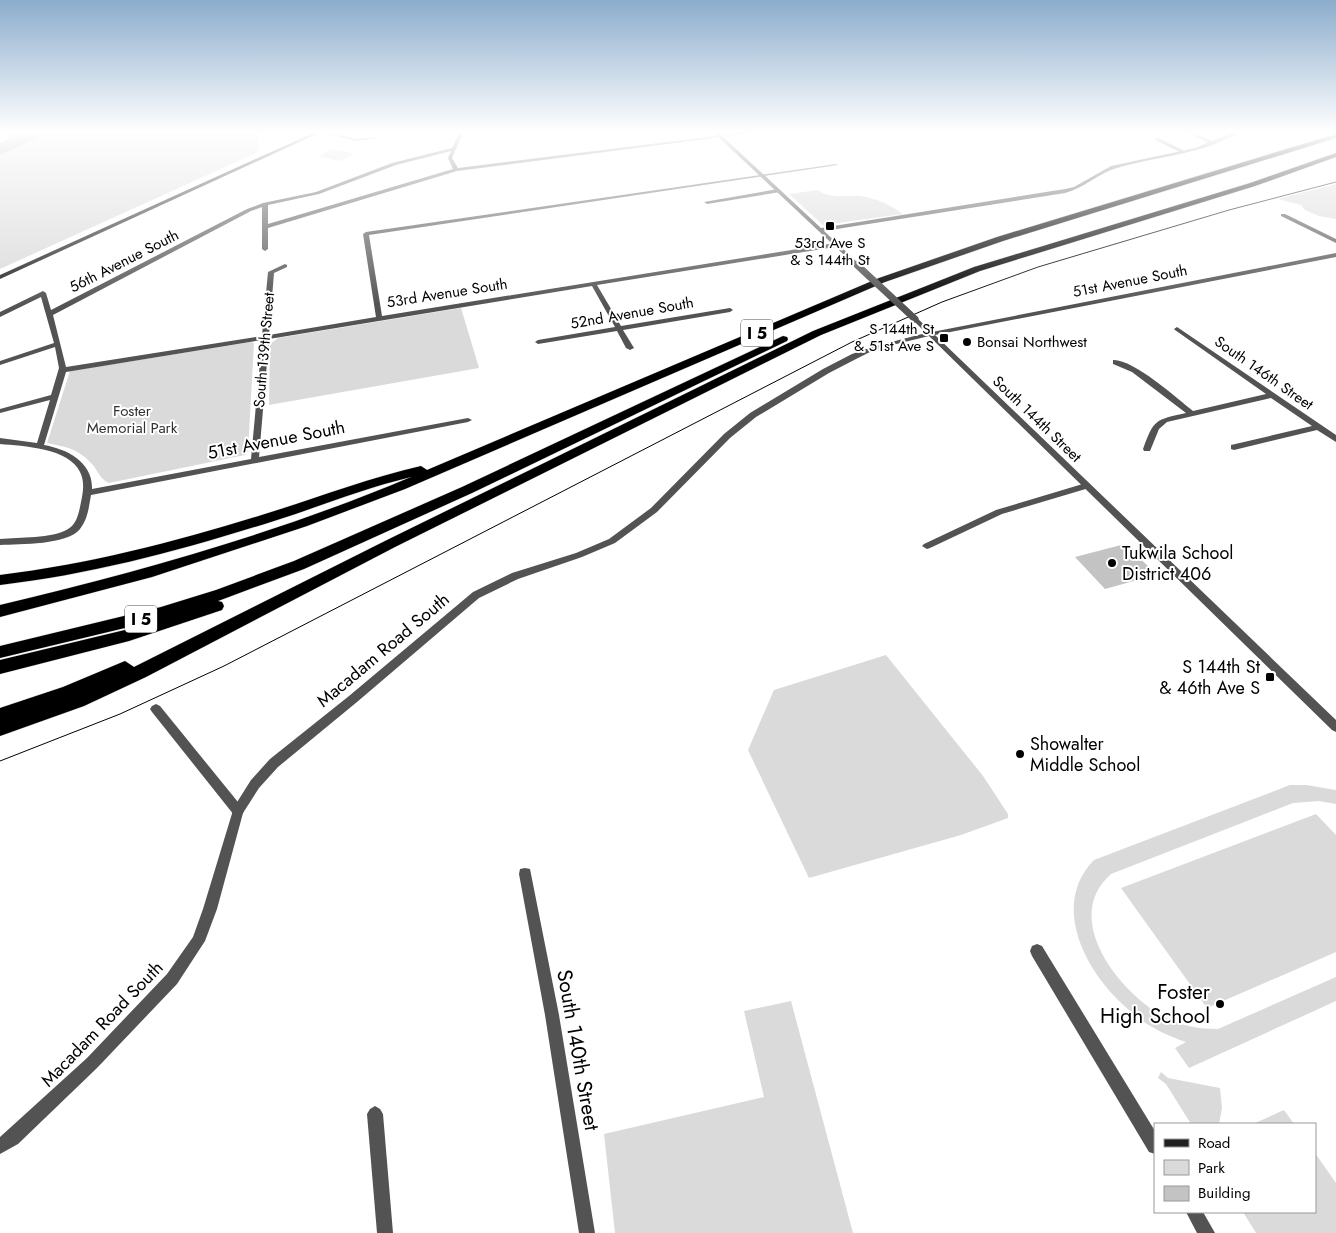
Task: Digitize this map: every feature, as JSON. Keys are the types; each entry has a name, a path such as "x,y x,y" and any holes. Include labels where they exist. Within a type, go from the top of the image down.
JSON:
{"highway":[{"path":"1072,217 1143,191"},
{"name":"I 5","path":"0,611 123,581 267,536 360,502 882,280 963,251 1166,191"},
{"name":"I 5","path":"0,716 68,692 227,626 780,351 877,308 998,262 1228,191"},
{"path":"1065,240 1127,227 1253,191"},
{"name":"I 5","path":"0,652 161,614 299,565 467,490 768,345 810,329 877,308"},
{"path":"0,580 54,574 118,560 226,532 394,476 447,465"},
{"path":"0,667 90,646 175,620 257,591 334,559 390,544"},
{"path":"0,729 78,701 140,672 227,626"}],"main road":[{"path":"0,277 190,191"}],"street":[{"name":"56th Avenue South","path":"49,314 248,211 265,204 324,191"},
{"path":"265,227 387,191"},
{"path":"379,318 366,234 663,191"},
{"path":"706,202 778,191"},
{"name":"South 144th Street","path":"778,191 915,319 1336,728"},
{"path":"820,230 1067,191"},
{"path":"265,204 265,249"},
{"path":"1282,215 1336,241"},
{"name":"53rd Avenue South","path":"63,370 835,244"},
{"name":"51st Avenue South","path":"930,334 1336,255"},
{"name":"South 139th Street","path":"255,461 264,336 271,272 285,266"},
{"path":"593,283 630,348"},
{"path":"0,315 43,293 58,344 63,370 40,446"},
{"name":"52nd Avenue South","path":"538,342 730,310"},
{"name":"South 146th Street","path":"1177,329 1336,439"},
{"name":"Macadam Road South","path":"0,1146 12,1138 92,1063 172,979 198,941 210,909 238,810 256,784 274,764 353,700 476,595 515,576 579,555 612,541 654,510 727,436 753,415 826,371 855,356 874,348 930,334"},
{"path":"0,362 58,344"},
{"path":"1116,362 1135,370 1192,413"},
{"path":"1147,449 1158,423 1192,413 1272,395"},
{"path":"0,411 55,396"},
{"name":"51st Avenue South","path":"89,492 468,420"},
{"path":"1234,447 1318,427"},
{"path":"0,441 40,446 73,457 86,473 89,492 80,524 71,532 61,535 0,542"},
{"path":"927,546 999,512 1086,486"},
{"path":"156,709 238,810"},
{"name":"South 140th Street","path":"525,874 552,1015 587,1233"},
{"path":"1037,951 1154,1144"},
{"path":"375,1114 385,1233"},
{"path":"1195,1213 1207,1233"}],"green space":[{"path":"0,191 173,191 0,269"},
{"path":"819,191 832,196 872,198 903,214 823,225 789,194"},
{"path":"1311,191 1336,191 1336,219 1319,216 1305,210 1301,205 1278,199"},
{"path":"461,308 479,368 269,405 270,344 278,338"},
{"name":"Foster Memorial Park","path":"254,343 248,451 245,455 109,483 103,479 85,457 70,449 47,443 70,371"},
{"path":"886,655 983,776 1008,814 1008,818 961,835 809,878 748,750 774,690"},
{"path":"1290,785 1306,785 1336,790 1336,804 1319,801 1293,803 1111,874 1097,892 1092,912 1094,933 1102,954 1115,974 1131,992 1148,1007 1178,1023 1197,1028 1218,1029 1336,977 1336,1001 1189,1068 1175,1048 1186,1042 1156,1029 1135,1015 1099,978 1088,959 1079,939 1074,918 1075,898 1081,878 1094,860"},
{"path":"1316,814 1336,835 1336,952 1207,1008 1121,888"},
{"path":"791,1001 853,1233 615,1233 604,1134 764,1097 744,1011"},
{"path":"1161,1072 1168,1078 1220,1088 1222,1108 1219,1123 1190,1123 1166,1084 1158,1078"},
{"path":"1284,1110 1293,1123 1255,1123"},
{"path":"1316,1154 1336,1183 1336,1233 1256,1233 1244,1213 1316,1213"}],"building":[{"name":"Tukwila School District 406","path":"1125,544 1150,568 1142,571 1148,577 1105,589 1075,557"}],"tram line":[{"path":"0,761 120,714 224,666 852,342 942,302 1038,267 1229,210 1303,191"}],"place":[{"name":"53rd Ave S & S 144th St","path":"830,226"},
{"name":"S 144th St & 51st Ave S","path":"944,338"},
{"name":"Bonsai Northwest","path":"967,342"},
{"name":"Tukwila School District 406","path":"1112,563"},
{"name":"S 144th St & 46th Ave S","path":"1270,677"},
{"name":"Showalter Middle School","path":"1020,754"},
{"name":"Foster High School","path":"1220,1004"}]}
